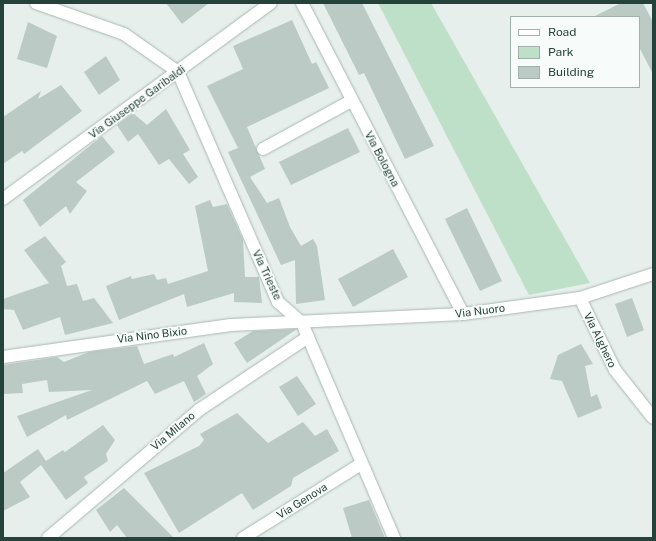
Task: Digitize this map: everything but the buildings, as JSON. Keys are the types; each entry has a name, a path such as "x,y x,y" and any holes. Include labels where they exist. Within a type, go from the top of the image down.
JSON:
{"street":[{"path":"36,3 124,34 178,72"},
{"name":"Via Giuseppe Garibaldi","path":"3,199 271,3"},
{"name":"Via Bologna","path":"302,3 351,101 463,314"},
{"name":"Via Trieste","path":"178,72 278,302 302,323 361,464 394,538"},
{"path":"263,150 351,101"},
{"name":"Via Nuoro","path":"302,323 463,314 580,298 653,274"},
{"name":"Via Alghero","path":"580,298 615,370 653,418"},
{"name":"Via Nino Bixio","path":"3,357 232,325 302,323"},
{"name":"Via Milano","path":"48,538 199,410 308,336"},
{"name":"Via Genova","path":"243,538 361,464"}],"green space":[{"path":"378,3 431,3 590,283 529,295"}]}
